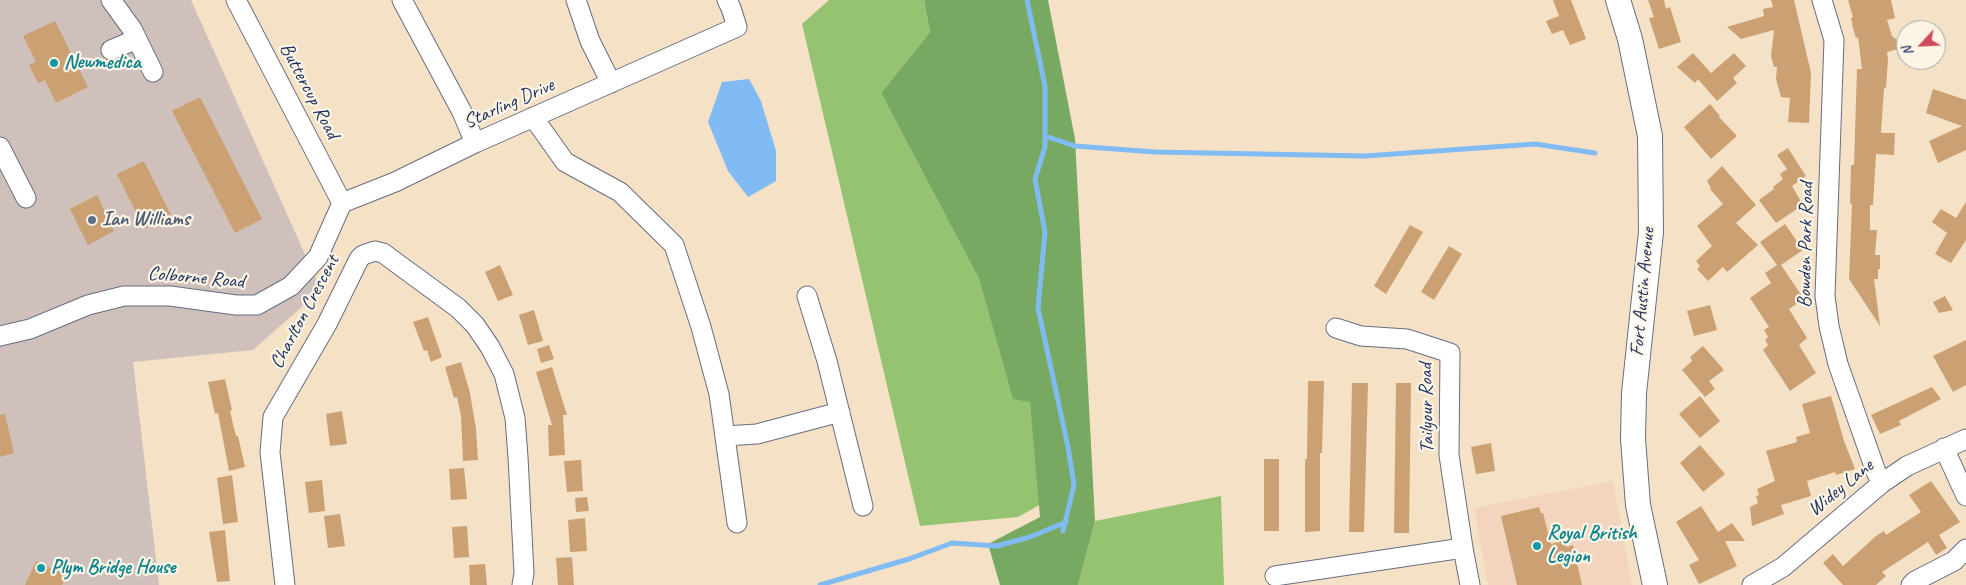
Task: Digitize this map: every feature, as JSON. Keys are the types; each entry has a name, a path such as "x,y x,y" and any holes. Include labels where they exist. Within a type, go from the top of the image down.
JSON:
{"main road":[{"name":"Fort Austin Avenue","path":"1618,0 1630,39 1650,136 1650,232 1634,393 1634,439 1638,505 1655,585"}],"street":[{"path":"111,0 132,29 153,72"},
{"name":"Buttercup Road","path":"236,0 270,68 308,134 342,203"},
{"path":"402,0 462,112 474,143"},
{"path":"576,0 590,41 611,84"},
{"name":"Starling Drive","path":"342,203 395,182 474,143 737,27 727,0"},
{"name":"Bowden Park Road","path":"1822,0 1834,40 1825,296 1829,326 1838,364 1876,472 1882,483"},
{"path":"111,50 137,39"},
{"path":"533,117 565,162 620,192 674,245 701,327 719,394 736,523"},
{"path":"0,147 26,198"},
{"name":"Colborne Road","path":"0,336 30,329 88,305 124,296 170,296 236,305 257,305 291,286 318,257 342,203"},
{"name":"Charlton Crescent","path":"285,585 270,452 273,416 327,324 359,259 363,255 375,251 383,253 458,308 475,325 490,347 504,374 515,418 524,573 522,585"},
{"path":"806,296 827,361 863,506"},
{"name":"Tailyour Road","path":"1336,328 1361,336 1407,339 1450,353 1449,456 1470,585"},
{"path":"725,436 757,434 840,412"},
{"name":"Widey Lane","path":"1752,585 1782,567 1882,483 1907,466 1966,438"},
{"path":"1944,448 1966,496"},
{"path":"1275,576 1463,548"},
{"path":"1911,585 1915,581 1954,561 1966,549"}],"shaded area":[{"path":"0,0 191,0 321,290 253,350 133,362 159,585 0,585"},
{"path":"1613,481 1632,585 1488,585 1474,508"}],"green space":[{"path":"829,0 924,0 930,32 881,93 979,279 1013,398 1030,401 1052,498 1018,517 920,526 802,24"},
{"path":"924,0 1048,0 1075,139 1095,521 1078,585 1000,585 988,544 1040,517 1030,402 1013,399 979,279 881,93 930,32"},
{"path":"1221,496 1224,585 1078,585 1095,521"}],"water":[{"path":"749,79 761,101 776,151 776,181 748,197 728,171 708,122 722,82"}],"building":[{"path":"1553,0 1571,0 1586,39 1570,45 1563,30 1552,34 1546,21 1559,16"},
{"path":"1648,0 1664,0 1666,9 1670,7 1681,42 1659,49 1649,18 1654,17"},
{"path":"1771,0 1794,0 1811,73 1809,123 1788,122 1790,98 1781,97 1776,79 1777,67 1774,67 1771,56 1774,30 1741,39 1727,27 1764,16 1763,9 1773,7"},
{"path":"1848,0 1891,0 1895,18 1887,20 1892,36 1896,39 1896,50 1887,52 1886,88 1884,88 1881,133 1895,133 1894,155 1876,154 1873,205 1870,205 1870,230 1877,230 1875,255 1880,255 1878,279 1874,279 1880,326 1849,279 1852,204 1850,203 1851,165 1854,165 1857,69 1862,69 1858,37 1856,38 1851,18 1853,17"},
{"name":"Newmedica","path":"55,21 88,87 56,103 45,80 38,83 29,65 36,62 23,36"},
{"path":"1693,53 1711,73 1734,53 1746,66 1733,78 1737,83 1717,101 1698,79 1695,83 1677,67"},
{"path":"1933,89 1966,100 1966,150 1938,163 1929,141 1962,126 1926,113"},
{"path":"200,97 262,219 235,233 172,111"},
{"path":"1710,104 1719,117 1737,136 1711,159 1684,127"},
{"path":"1788,148 1806,176 1792,186 1803,205 1776,223 1759,200 1774,189 1773,187 1783,179 1780,174 1787,169 1777,155"},
{"path":"144,161 171,215 144,229 117,174"},
{"path":"1722,166 1756,205 1736,223 1758,245 1727,272 1723,267 1708,281 1697,269 1700,266 1696,261 1712,246 1697,226 1723,204 1710,189 1707,181"},
{"name":"Ian Williams","path":"97,195 114,231 88,245 70,209"},
{"path":"1966,202 1966,240 1951,263 1935,254 1947,233 1932,222 1941,209 1956,218"},
{"path":"1785,224 1803,250 1781,265 1804,299 1789,309 1807,338 1799,345 1816,373 1790,391 1763,350 1768,345 1765,340 1768,337 1764,330 1769,327 1750,298 1771,283 1765,273 1777,265 1760,242"},
{"path":"1410,225 1423,232 1386,294 1374,286"},
{"path":"1449,246 1462,254 1434,300 1421,292"},
{"path":"500,265 513,295 498,301 485,272"},
{"path":"1945,296 1953,310 1939,313 1933,302"},
{"path":"1710,305 1717,330 1694,336 1687,311"},
{"path":"534,310 543,341 528,345 519,315"},
{"path":"428,317 442,357 431,362 427,350 424,351 413,322"},
{"path":"1966,340 1966,385 1953,392 1933,356"},
{"path":"549,345 554,359 541,363 537,349"},
{"path":"1703,346 1724,370 1709,381 1715,389 1705,397 1682,370 1692,361 1690,357"},
{"path":"461,362 470,393 476,429 478,460 463,461 461,416 457,397 454,398 445,367"},
{"path":"552,367 567,415 563,415 565,455 549,456 548,425 552,425 536,372"},
{"path":"225,379 232,410 230,411 245,467 229,471 218,413 215,414 208,382"},
{"path":"1308,381 1324,381 1322,453 1320,453 1320,531 1305,532 1305,459 1307,459"},
{"path":"1352,383 1368,383 1364,532 1349,532"},
{"path":"1396,383 1411,383 1409,533 1394,533"},
{"path":"1932,387 1941,399 1899,421 1901,425 1880,434 1871,415"},
{"path":"1700,396 1720,421 1700,438 1679,414"},
{"path":"1831,396 1844,441 1855,469 1836,475 1835,472 1807,481 1811,496 1781,505 1784,514 1752,526 1750,507 1758,503 1756,496 1759,495 1757,489 1775,481 1766,451 1797,442 1796,437 1810,433 1802,404"},
{"path":"342,411 347,444 330,446 326,414"},
{"path":"5,414 14,453 0,457 0,415"},
{"path":"1491,443 1495,471 1476,474 1471,447"},
{"path":"1700,445 1725,474 1703,492 1680,463"},
{"path":"1264,459 1279,459 1279,531 1264,531"},
{"path":"581,460 583,491 567,492 564,461"},
{"path":"464,468 467,499 451,500 449,469"},
{"path":"232,475 238,522 223,524 217,478"},
{"path":"322,480 325,511 309,513 305,482"},
{"path":"1931,481 1960,522 1939,535 1947,548 1936,555 1928,542 1882,572 1886,576 1876,585 1843,585 1823,563 1833,554 1843,566 1876,536 1884,531 1886,535 1921,512 1909,495"},
{"path":"587,497 589,511 576,512 575,498"},
{"path":"1701,506 1718,532 1732,523 1745,541 1725,541 1737,566 1699,584 1689,565 1699,560 1676,522"},
{"name":"Royal British Legion","path":"1539,507 1541,513 1543,513 1551,544 1565,540 1567,547 1573,545 1582,585 1517,585 1501,516"},
{"path":"340,514 345,546 328,548 324,516"},
{"path":"585,518 587,551 570,552 568,520"},
{"path":"467,526 469,557 454,558 452,527"},
{"path":"225,530 230,581 217,582 209,532"},
{"path":"572,557 574,585 558,585 556,558"},
{"name":"Plym Bridge House","path":"36,561 67,576 62,585 25,585"},
{"path":"485,564 487,585 470,585 469,565"}],"waterway":[{"path":"1027,0 1045,86 1045,147 1035,179 1045,232 1038,308 1068,447 1074,485 1063,531"},
{"path":"1045,136 1075,146 1155,152 1365,156 1535,144 1595,153"},
{"path":"820,585 909,559 952,543 997,546 1030,537 1066,522"}],"place":[{"name":"Newmedica","path":"54,63"},
{"name":"Ian Williams","path":"92,220"},
{"name":"Royal British Legion","path":"1537,546"},
{"name":"Plym Bridge House","path":"41,568"}]}
